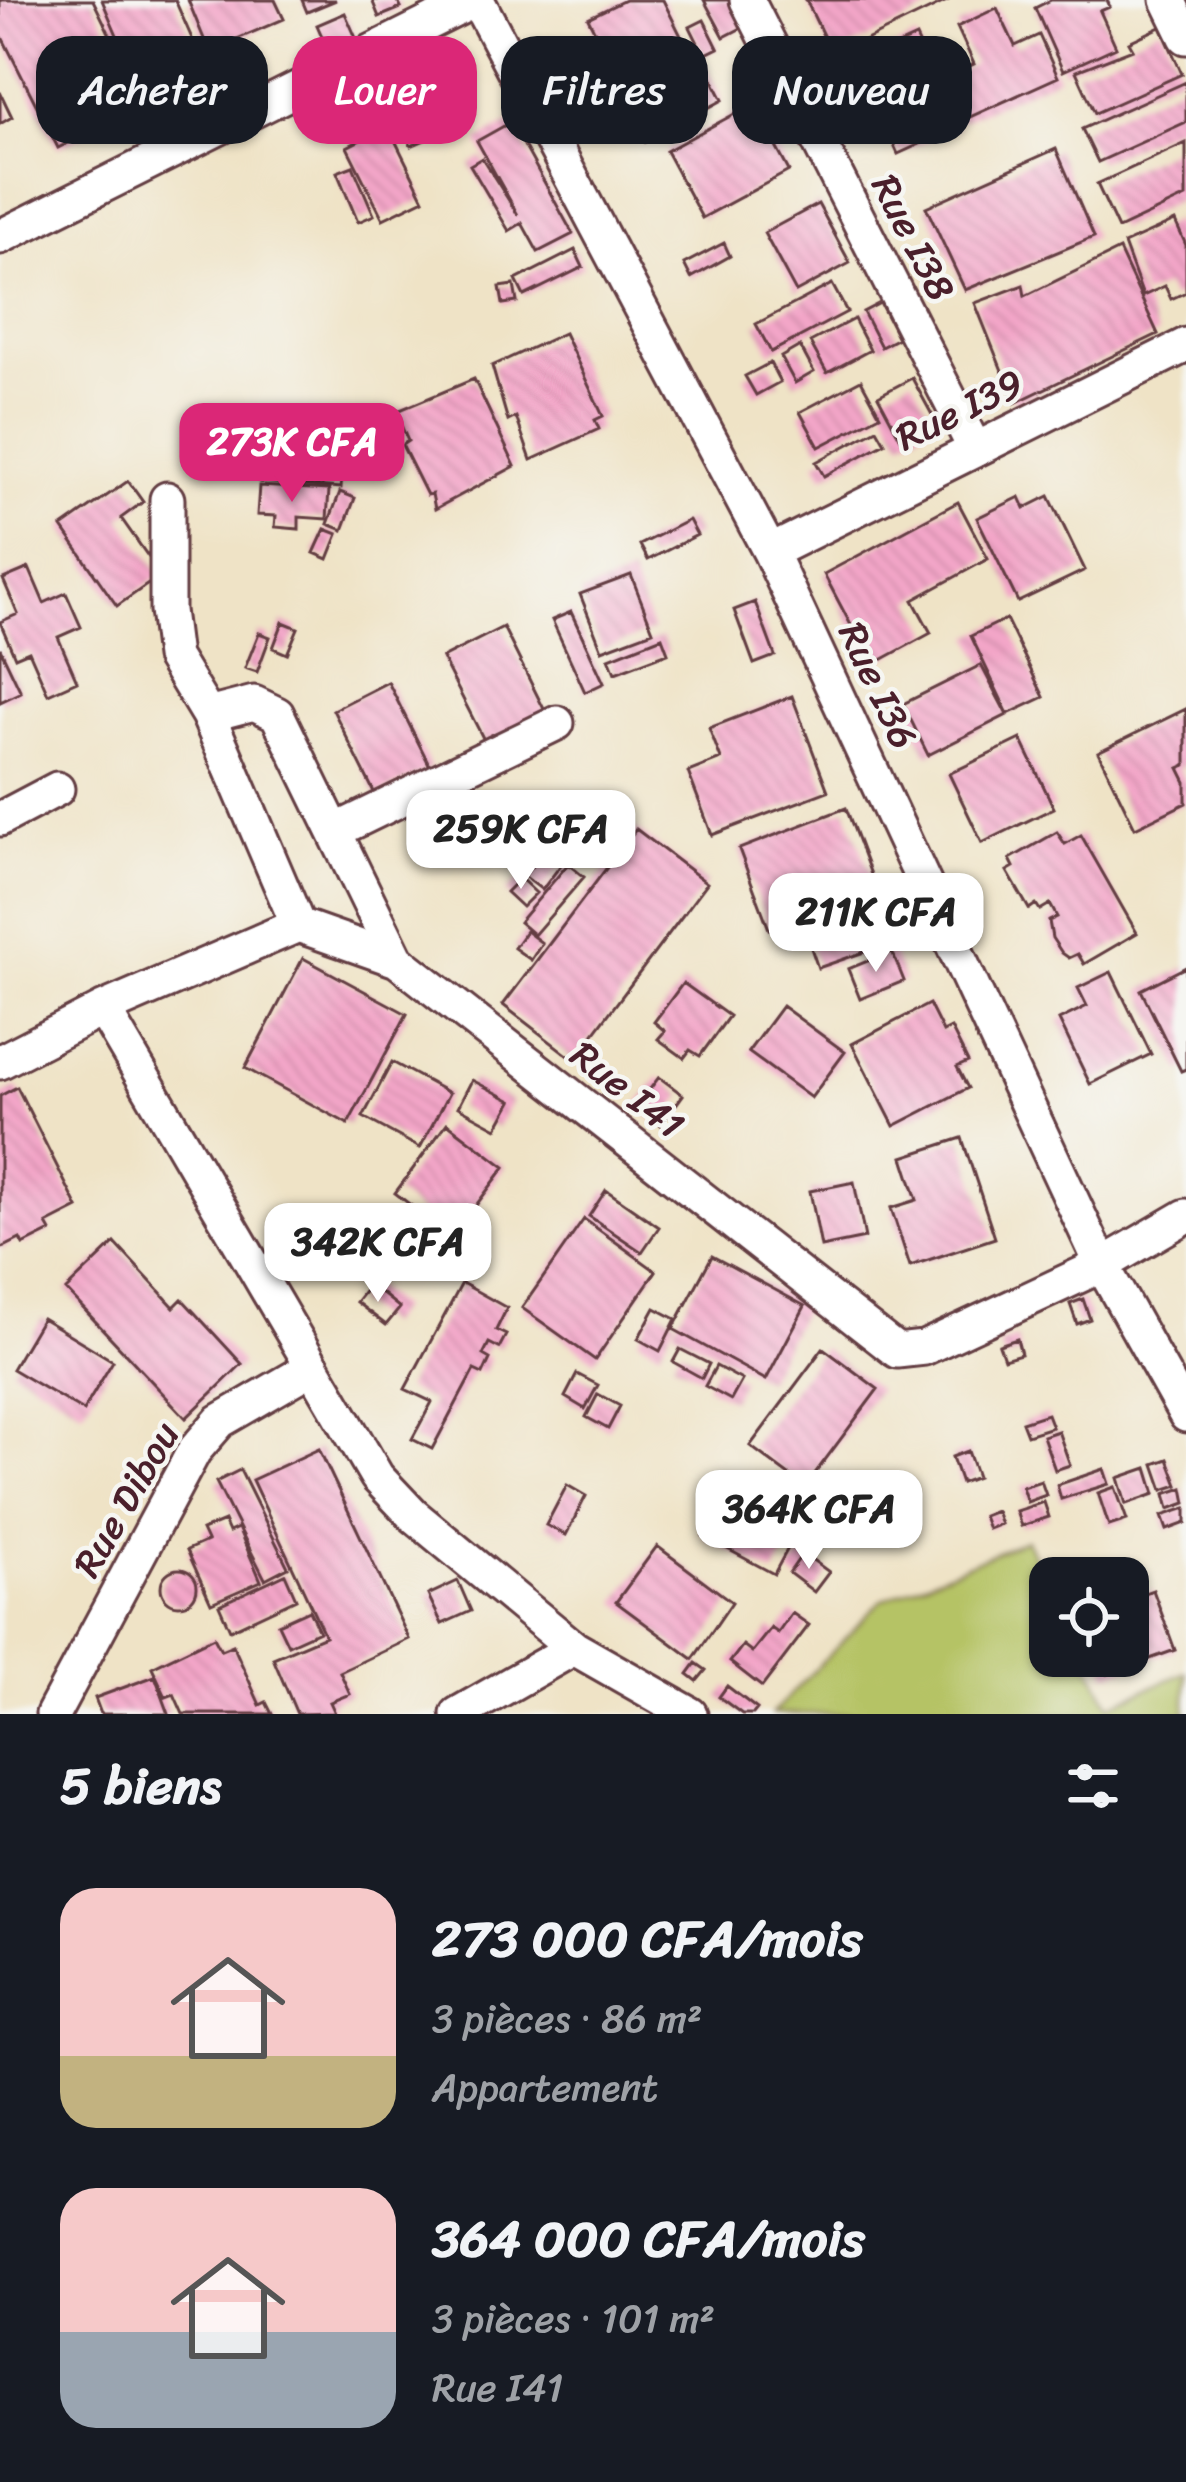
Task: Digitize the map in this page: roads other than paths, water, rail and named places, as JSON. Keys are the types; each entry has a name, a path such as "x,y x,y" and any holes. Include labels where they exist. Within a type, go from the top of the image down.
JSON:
{"street":[{"path":"0,237 476,0"},
{"name":"Rue I36","path":"476,0 770,552 1102,1265 1186,1415"},
{"name":"Rue I38","path":"747,0 974,447"},
{"path":"1168,0 1186,37"},
{"name":"Rue I39","path":"770,552 1186,345"},
{"path":"0,1061 103,1009 298,926 208,715 173,657 167,610 167,499"},
{"path":"208,715 254,703 277,714 397,960"},
{"path":"335,831 556,723"},
{"path":"0,819 57,789"},
{"name":"Rue I41","path":"298,926 397,960 897,1351 924,1348 1102,1265 1186,1216"},
{"path":"103,1009 377,1477 413,1514 574,1648 691,1714"},
{"name":"Rue Dibou","path":"53,1714 194,1451 220,1421 313,1367"},
{"path":"458,1714 574,1648"}]}
